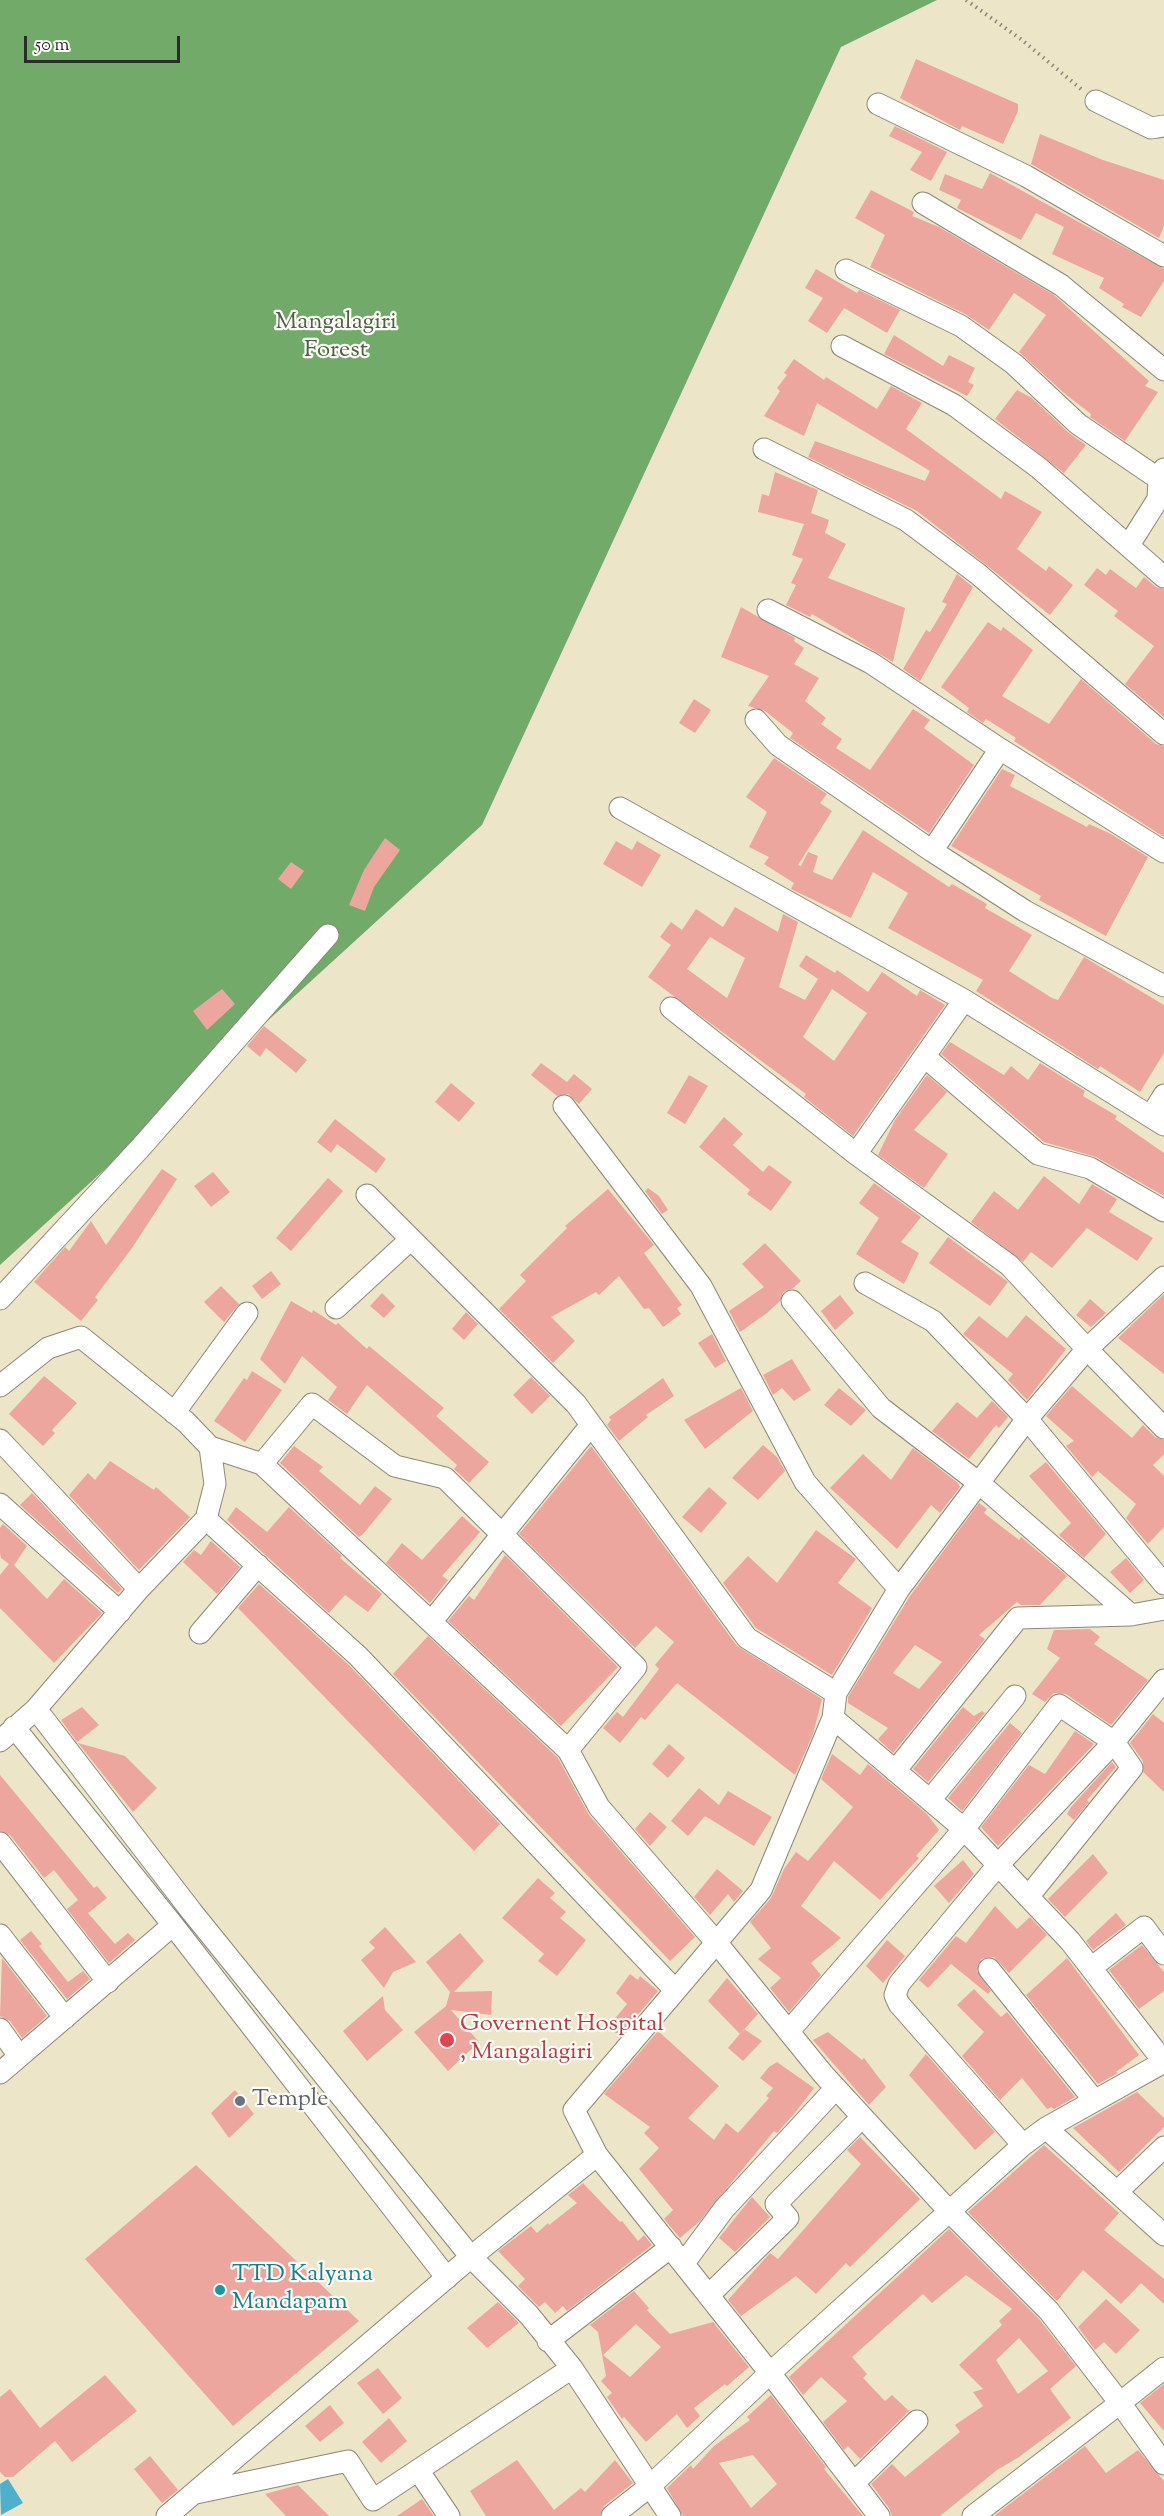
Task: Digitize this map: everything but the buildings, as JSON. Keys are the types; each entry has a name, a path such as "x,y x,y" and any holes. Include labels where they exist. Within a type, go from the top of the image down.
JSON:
{"street":[{"path":"1096,101 1151,128 1164,126"},
{"path":"878,104 1026,176 1164,256"},
{"path":"923,203 1061,285 1164,370"},
{"path":"846,270 961,326 1014,364 1078,424 1161,488 1129,545"},
{"path":"842,346 954,405 1039,468 1164,577"},
{"path":"764,449 906,520 978,574 1164,734"},
{"path":"768,610 871,663 1000,750 1164,852"},
{"path":"756,720 778,745 932,851 1025,911 1164,986"},
{"path":"932,851 1000,750"},
{"path":"621,808 964,1000 1157,1120 1164,1095"},
{"path":"0,1299 142,1146 327,935"},
{"path":"856,1154 964,1000"},
{"path":"671,1008 856,1154 1009,1265 1164,1428"},
{"path":"925,1057 1038,1154 1090,1168 1164,1211"},
{"path":"564,1106 701,1286 805,1482 899,1589"},
{"path":"367,1195 576,1404 747,1638 836,1693"},
{"path":"336,1308 411,1239"},
{"path":"879,2516 770,2373 597,2155 574,2110 761,1890 833,1718 836,1693 899,1589 1027,1419 1087,1349 1164,1276"},
{"path":"865,1283 933,1321 1027,1419 1164,1584"},
{"path":"792,1301 881,1408 979,1483 1131,1615"},
{"path":"174,1413 247,1313"},
{"path":"0,1386 48,1348 81,1338 174,1413 210,1447 262,1464 568,1750 599,1808 716,1942 836,2088 949,2211 1049,2311 1164,2464"},
{"path":"262,1464 312,1404 395,1466 445,1478 636,1667 568,1750"},
{"path":"431,1622 591,1425"},
{"path":"0,1440 139,1590"},
{"path":"210,1447 214,1485 206,1518 139,1590 36,1709 7,1734 173,1925 447,2278"},
{"path":"0,1504 120,1612"},
{"path":"206,1518 358,1656 675,1990"},
{"path":"200,1633 258,1565"},
{"path":"895,1771 1018,1617 1131,1615 1164,1610"},
{"path":"1023,2145 899,2004 895,1995 899,1984 998,1865 1114,1742 1164,1680"},
{"path":"930,1800 1015,1696"},
{"path":"789,2031 964,1829 1059,1705 1114,1742 1132,1768 1028,1897"},
{"path":"36,1709 192,1912 471,2257 530,2315 548,2341 572,2368 670,2516"},
{"path":"612,2516 650,2487 770,2373 1023,2145 1046,2128 1164,2062 1091,1968 964,1829 833,1718"},
{"path":"0,1843 108,1983"},
{"path":"0,2073 108,1983 173,1925"},
{"path":"1091,1968 1144,1927 1164,1954"},
{"path":"0,1935 65,2018"},
{"path":"988,1969 1094,2100"},
{"path":"0,2029 19,2056"},
{"path":"280,2064 302,2047"},
{"path":"548,2341 677,2255 724,2209 836,2088"},
{"path":"709,2295 788,2218 776,2204 862,2117"},
{"path":"1046,2128 1118,2190 1164,2235"},
{"path":"1118,2190 1164,2146"},
{"path":"167,2516 471,2257 597,2155"},
{"path":"193,2494 348,2461 373,2500 572,2368"},
{"path":"974,2516 1164,2368"},
{"path":"854,2483 917,2421"},
{"path":"418,2470 449,2516"}],"path":[{"path":"966,0 1022,40 1096,101"}],"green space":[{"name":"Mangalagiri Forest","path":"0,0 937,0 841,47 482,825 0,1265"}],"water":[{"path":"8,2479 23,2503 1,2515 0,2484"}],"place":[{"name":"Governent Hospital , Mangalagiri","path":"447,2040"},
{"name":"Temple","path":"240,2101"},
{"name":"TTD Kalyana Mandapam","path":"220,2290"}]}
